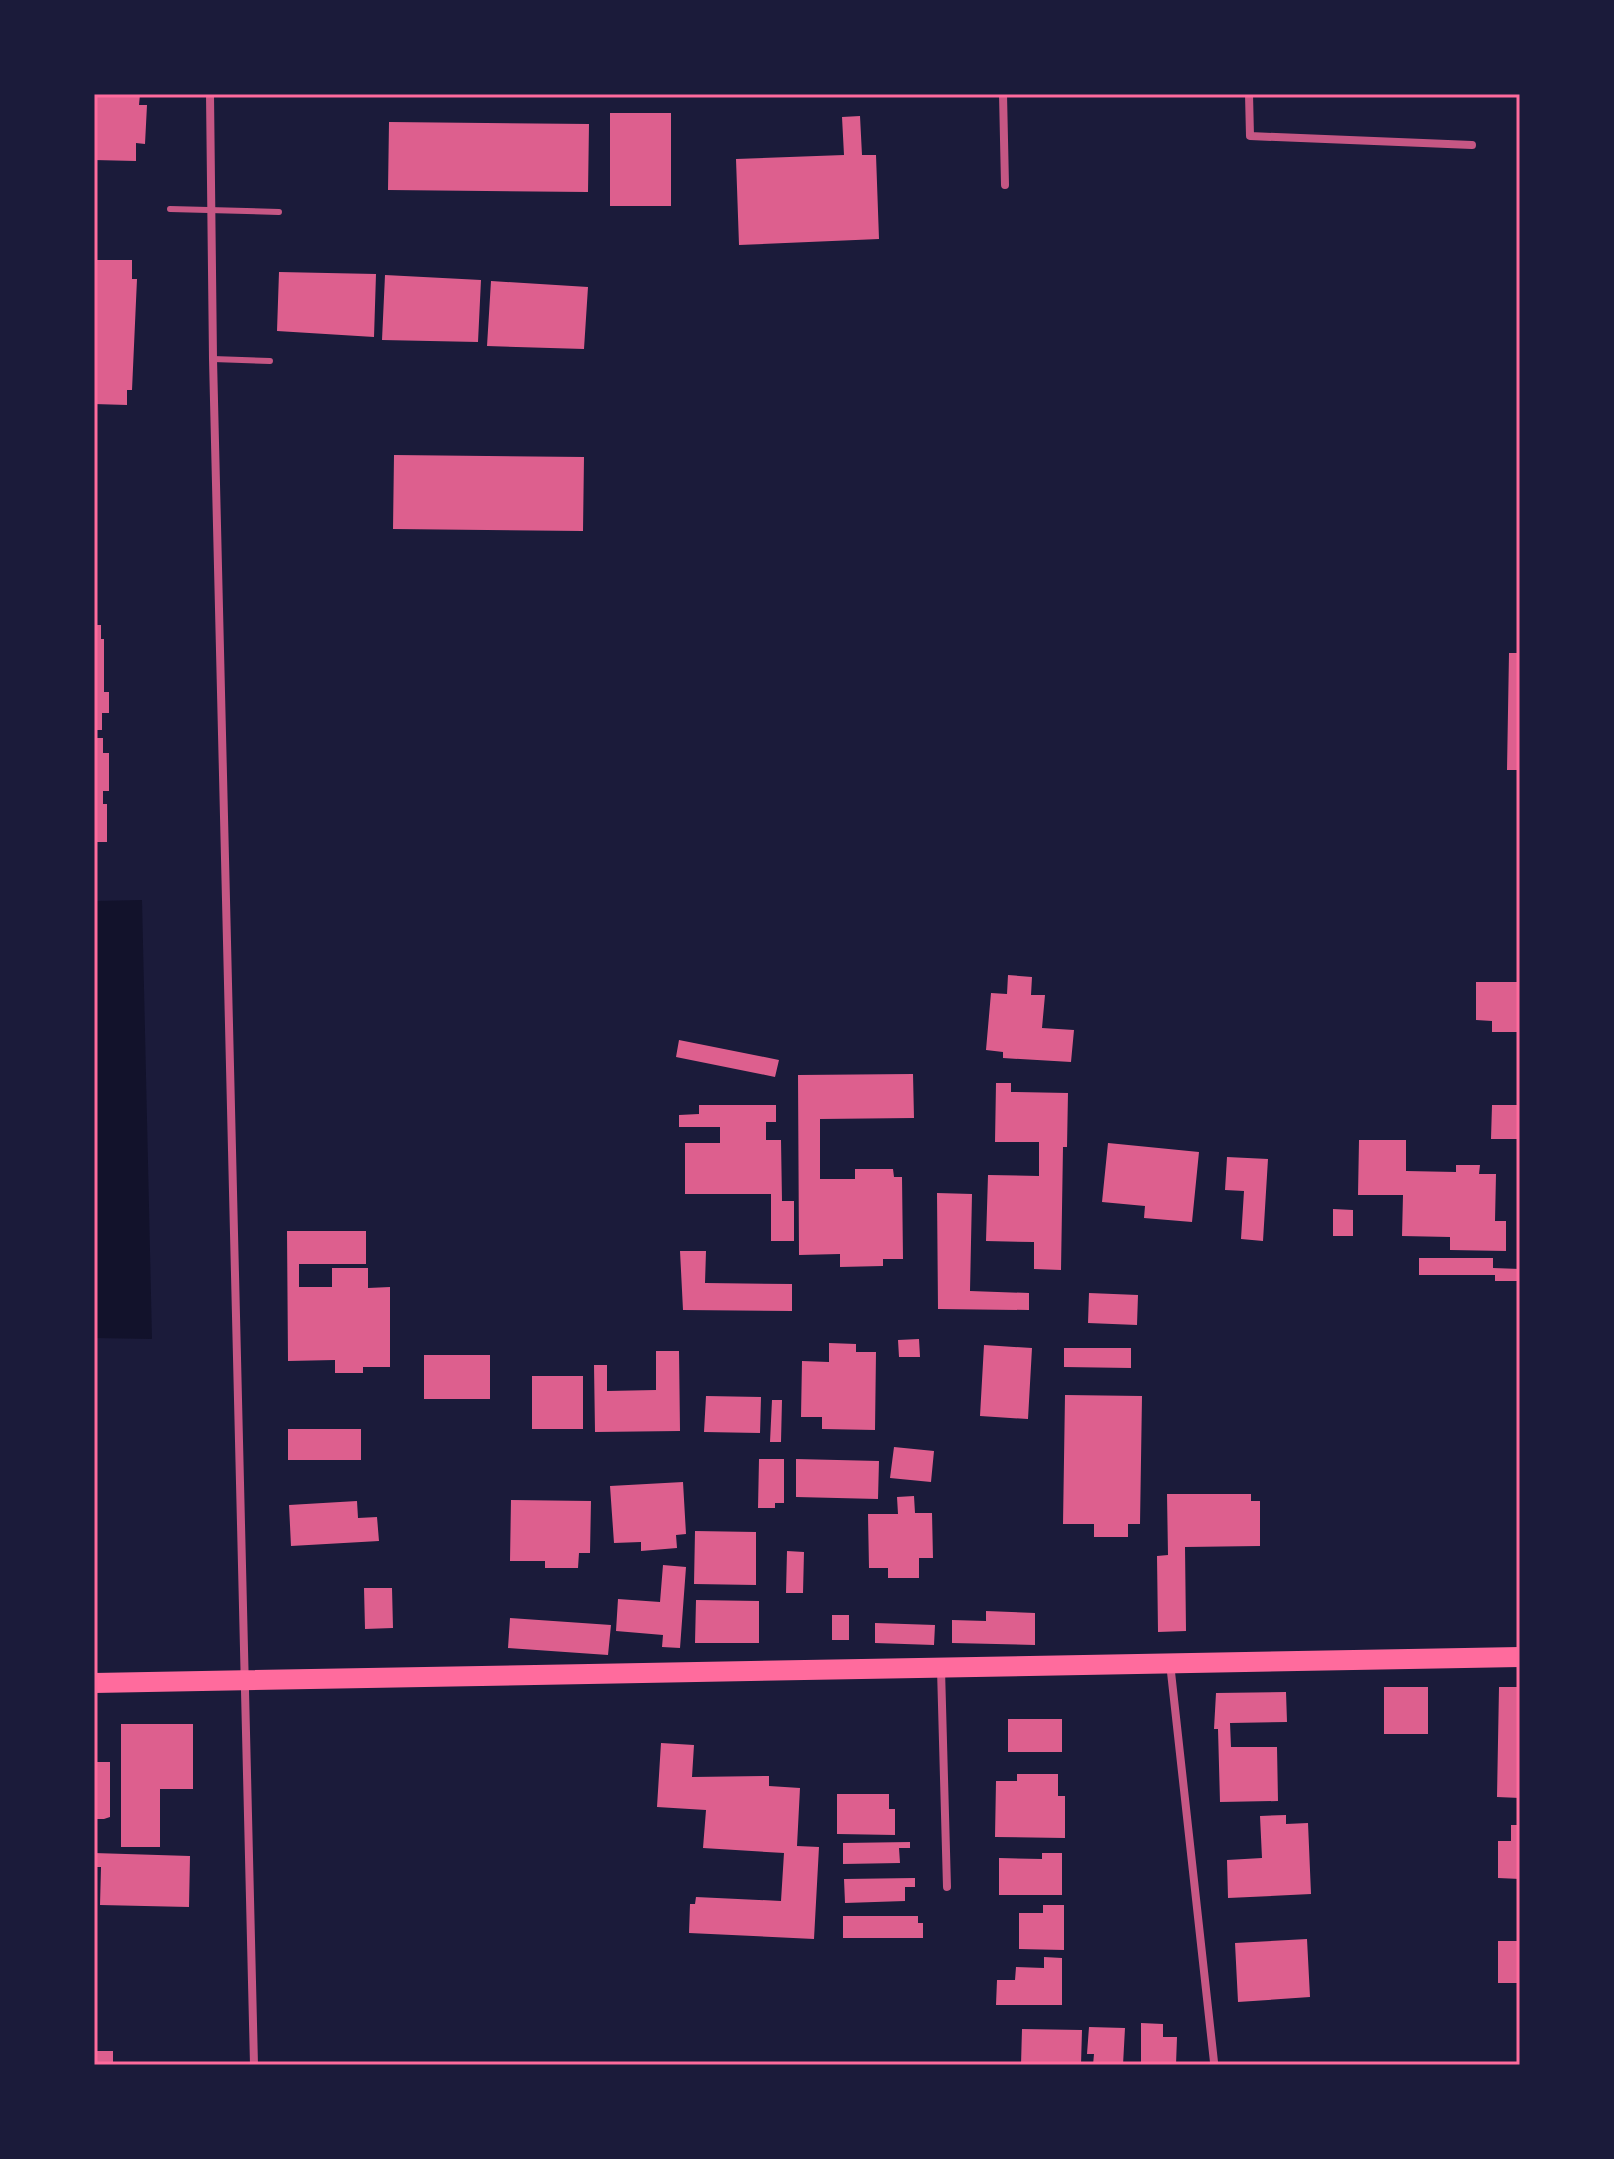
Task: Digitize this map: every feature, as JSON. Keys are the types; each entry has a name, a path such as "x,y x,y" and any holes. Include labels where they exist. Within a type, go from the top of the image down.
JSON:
{"main road":[{"path":"94,1683 941,1665 1520,1657"}],"street":[{"path":"210,94 213,359 254,2065"},
{"path":"1003,94 1005,185"},
{"path":"1249,94 1250,136 1472,145"},
{"path":"1170,1662 1214,2062"},
{"path":"941,1665 947,1887"}],"lane":[{"path":"170,209 279,212"},
{"path":"213,359 270,361"}],"shaded area":[{"path":"142,900 152,1339 94,1338 94,901"}],"building":[{"path":"94,94 140,94 139,105 147,105 145,144 136,143 136,161 94,160"},
{"path":"610,113 671,113 671,206 610,206"},
{"path":"860,116 862,155 876,155 879,239 739,245 736,159 844,155 842,117"},
{"path":"389,122 589,124 588,192 388,190"},
{"path":"94,260 132,260 132,279 137,279 132,390 127,390 127,405 94,404"},
{"path":"279,272 376,274 374,337 277,331"},
{"path":"385,275 481,280 478,342 382,340"},
{"path":"491,281 588,287 584,349 487,346"},
{"path":"394,455 584,457 583,531 393,529"},
{"path":"94,625 101,625 104,692 109,692 109,713 102,713 102,730 94,730"},
{"path":"1509,653 1520,653 1520,770 1507,770"},
{"path":"94,738 103,738 103,753 109,753 109,791 103,791 103,804 107,804 107,842 94,842"},
{"path":"1008,975 1032,977 1031,995 1045,995 1042,1028 1074,1030 1071,1062 1003,1058 1003,1052 986,1050 991,993 1007,994"},
{"path":"1476,982 1520,982 1520,1032 1492,1032 1492,1021 1476,1020"},
{"path":"679,1040 779,1060 775,1077 676,1057"},
{"path":"913,1074 914,1118 820,1119 820,1179 855,1179 855,1169 893,1169 894,1177 902,1177 903,1259 883,1259 883,1266 840,1267 840,1254 799,1255 798,1075"},
{"path":"996,1083 1011,1083 1011,1092 1068,1093 1067,1147 1063,1147 1061,1270 1034,1269 1034,1242 986,1241 988,1175 1039,1176 1039,1142 995,1142"},
{"path":"699,1105 776,1105 776,1122 766,1122 766,1140 781,1140 782,1201 794,1201 794,1241 771,1241 771,1194 685,1194 685,1143 720,1143 720,1127 679,1127 679,1115 699,1114"},
{"path":"1492,1105 1520,1105 1520,1139 1491,1139"},
{"path":"1359,1140 1406,1140 1406,1171 1456,1172 1456,1165 1480,1165 1479,1174 1496,1174 1495,1221 1506,1221 1506,1251 1450,1250 1450,1237 1402,1236 1403,1195 1358,1195"},
{"path":"1108,1143 1199,1152 1192,1222 1144,1218 1145,1206 1102,1202"},
{"path":"1227,1157 1268,1159 1263,1241 1241,1239 1244,1191 1225,1190"},
{"path":"937,1193 972,1194 970,1291 1029,1293 1029,1310 938,1309"},
{"path":"1333,1209 1353,1210 1353,1236 1333,1236"},
{"path":"287,1231 366,1231 366,1264 299,1264 299,1287 332,1287 332,1268 368,1268 368,1288 390,1287 390,1367 363,1367 363,1373 335,1373 335,1360 288,1361"},
{"path":"680,1251 706,1251 705,1283 792,1284 792,1311 683,1310"},
{"path":"1419,1258 1493,1258 1493,1268 1520,1269 1520,1281 1495,1281 1495,1275 1419,1275"},
{"path":"1089,1293 1138,1295 1137,1325 1088,1323"},
{"path":"919,1339 920,1357 899,1357 898,1340"},
{"path":"829,1343 856,1344 856,1352 876,1352 875,1430 822,1429 822,1417 801,1417 802,1361 829,1362"},
{"path":"984,1345 1032,1348 1028,1419 980,1416"},
{"path":"1064,1348 1131,1348 1131,1368 1064,1367"},
{"path":"656,1351 679,1351 680,1431 595,1432 594,1365 607,1365 607,1391 656,1390"},
{"path":"424,1355 490,1355 490,1399 424,1399"},
{"path":"532,1376 583,1376 583,1429 532,1429"},
{"path":"1065,1395 1142,1396 1140,1524 1128,1524 1128,1537 1094,1537 1094,1524 1063,1524"},
{"path":"706,1396 761,1397 760,1433 704,1432"},
{"path":"772,1400 782,1400 781,1442 770,1442"},
{"path":"288,1429 361,1429 361,1460 288,1460"},
{"path":"894,1447 934,1451 931,1482 890,1478"},
{"path":"759,1459 784,1459 784,1503 775,1503 775,1508 758,1508"},
{"path":"796,1459 879,1461 878,1499 796,1497"},
{"path":"683,1482 686,1534 676,1535 677,1548 641,1551 641,1542 614,1543 610,1486"},
{"path":"1167,1494 1251,1494 1251,1501 1260,1501 1260,1546 1185,1547 1186,1631 1158,1632 1157,1556 1168,1555"},
{"path":"914,1496 915,1513 932,1513 933,1558 919,1558 919,1578 888,1578 888,1568 869,1568 868,1514 898,1514 897,1497"},
{"path":"511,1500 591,1501 590,1553 579,1553 578,1568 545,1568 545,1561 510,1561"},
{"path":"357,1501 358,1518 377,1517 379,1541 291,1546 289,1505"},
{"path":"695,1531 756,1532 756,1585 694,1584"},
{"path":"787,1551 804,1552 803,1593 786,1593"},
{"path":"663,1565 686,1567 680,1648 662,1647 663,1635 616,1631 618,1599 660,1602"},
{"path":"364,1588 392,1588 393,1628 365,1629"},
{"path":"696,1600 759,1601 759,1643 695,1643"},
{"path":"986,1611 1035,1613 1035,1645 952,1643 952,1620 986,1621"},
{"path":"832,1615 849,1615 849,1640 832,1640"},
{"path":"510,1618 611,1625 608,1655 508,1648"},
{"path":"875,1623 935,1625 934,1645 875,1643"},
{"path":"1384,1687 1428,1687 1428,1734 1384,1734"},
{"path":"1499,1687 1520,1687 1520,1798 1497,1797"},
{"path":"1286,1692 1287,1722 1230,1723 1231,1747 1277,1747 1278,1801 1220,1802 1218,1729 1214,1729 1216,1693"},
{"path":"1008,1719 1062,1719 1062,1752 1008,1752"},
{"path":"121,1724 193,1724 193,1789 160,1789 160,1847 121,1847"},
{"path":"661,1743 694,1745 692,1777 769,1776 769,1786 800,1788 797,1846 819,1847 814,1939 689,1933 690,1904 695,1904 696,1897 781,1901 784,1853 703,1848 706,1810 657,1807"},
{"path":"94,1762 110,1762 110,1817 104,1819 94,1819"},
{"path":"1017,1774 1058,1774 1058,1796 1065,1796 1065,1838 995,1837 996,1781 1017,1781"},
{"path":"837,1794 889,1794 889,1809 895,1809 895,1835 837,1834"},
{"path":"1286,1815 1286,1824 1308,1823 1311,1894 1228,1898 1227,1860 1262,1858 1260,1816"},
{"path":"1511,1825 1520,1825 1520,1879 1498,1878 1498,1841 1511,1841"},
{"path":"910,1842 910,1848 899,1848 900,1863 843,1864 843,1843"},
{"path":"94,1853 190,1856 189,1907 100,1905 101,1867 94,1867"},
{"path":"1042,1853 1062,1853 1062,1895 999,1895 999,1858 1042,1859"},
{"path":"915,1878 915,1887 905,1887 905,1901 845,1903 844,1879"},
{"path":"1043,1905 1064,1905 1064,1950 1019,1949 1019,1913 1043,1913"},
{"path":"843,1916 918,1916 918,1923 923,1923 923,1938 843,1938"},
{"path":"1307,1939 1310,1997 1238,2002 1235,1943"},
{"path":"1498,1941 1520,1941 1520,1983 1498,1983"},
{"path":"1044,1957 1062,1958 1062,2005 996,2005 997,1980 1015,1980 1016,1967 1044,1968"},
{"path":"1141,2023 1163,2024 1163,2037 1177,2037 1176,2065 1141,2065"},
{"path":"1089,2027 1125,2028 1123,2065 1093,2065 1094,2054 1087,2054"},
{"path":"1022,2029 1082,2030 1081,2065 1021,2065"},
{"path":"94,2051 113,2051 113,2065 94,2065"}]}
